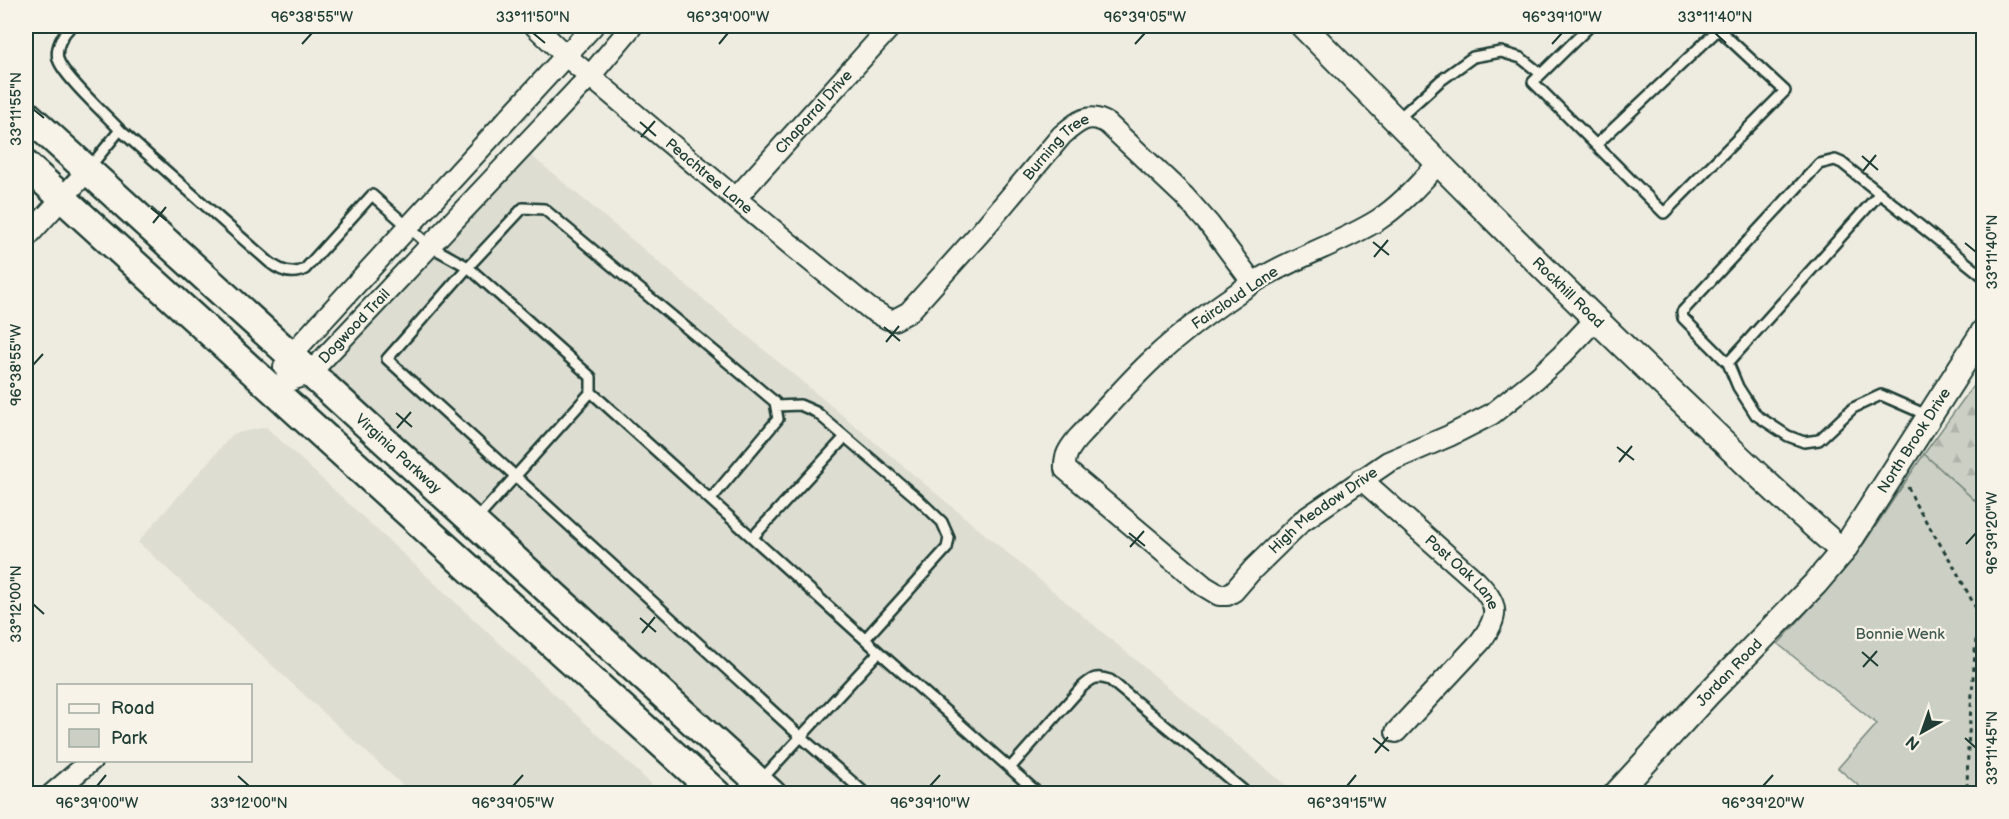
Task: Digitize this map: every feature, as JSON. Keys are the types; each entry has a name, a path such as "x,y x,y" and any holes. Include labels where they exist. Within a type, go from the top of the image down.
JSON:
{"main road":[{"name":"Virginia Parkway","path":"26,114 474,522 760,790"},
{"path":"26,165 717,794"}],"street":[{"name":"Peachtree Lane","path":"535,26 566,56 736,198 861,302 888,320"},
{"name":"Dogwood Trail","path":"300,364 408,228 593,26"},
{"name":"Dogwood Trail","path":"272,387 430,246 590,76 632,26"},
{"name":"Chaparral Drive","path":"736,198 891,26"},
{"name":"Rockhill Road","path":"1303,26 1595,320 1804,518 1843,551"},
{"name":"Burning Tree","path":"888,320 901,318 909,312 979,234 1062,135 1072,126 1093,117 1108,124 1184,196 1209,224 1253,282"},
{"name":"Faircloud Lane","path":"1065,469 1065,462 1072,445 1151,361 1201,318 1253,282 1380,219 1400,203 1438,164"},
{"path":"26,238 88,170"},
{"name":"High Meadow Drive","path":"1065,469 1204,586 1219,595 1227,595 1234,591 1302,521 1361,479 1406,453 1449,436 1492,414 1538,377 1595,320"},
{"name":"North Brook Drive","path":"1843,551 1983,331"},
{"name":"Post Oak Lane","path":"1361,479 1476,581 1490,595 1494,610 1491,628 1480,642 1396,732"},
{"name":"Jordan Road","path":"1616,794 1708,694 1815,585 1843,551"},
{"path":"52,794 90,762"}],"lane":[{"path":"71,26 58,46 58,60 73,82 120,130 269,262 286,272 298,273 305,269 372,195 430,246 468,267 591,377 591,392 474,522"},
{"path":"1590,26 1533,82 1596,145 1664,213 1785,91 1717,27 1596,145"},
{"path":"1396,121 1440,81 1473,57 1501,52 1521,58 1541,74"},
{"path":"88,170 120,130"},
{"path":"1929,416 1881,395 1853,408 1819,440 1804,442 1788,436 1756,414 1738,387 1728,363 1683,318 1682,312 1819,164 1835,160 1880,193 1983,277"},
{"path":"1728,363 1880,193"},
{"path":"711,499 778,419 775,402 544,209 522,208 387,359 866,794"},
{"path":"591,392 1039,794"},
{"path":"776,406 800,405 816,412 934,514 942,522 949,538 947,548 865,639"},
{"path":"753,537 845,437"},
{"path":"760,790 801,737 879,652"},
{"path":"1010,768 1081,688 1092,678 1099,676 1110,680 1244,793"}],"path":[{"path":"1906,483 1916,505 1953,565 1978,612 1968,747 1966,790 1968,794"}],"shaded area":[{"path":"527,152 1295,793 794,793 330,370 331,362"},
{"path":"266,427 661,793 411,793 138,542 233,434"}],"green space":[{"path":"1983,372 1983,508 1924,454"},
{"name":"Bonnie Wenk","path":"1924,454 1983,508 1983,793 1867,793 1838,768 1877,724 1778,644 1842,572"}]}
